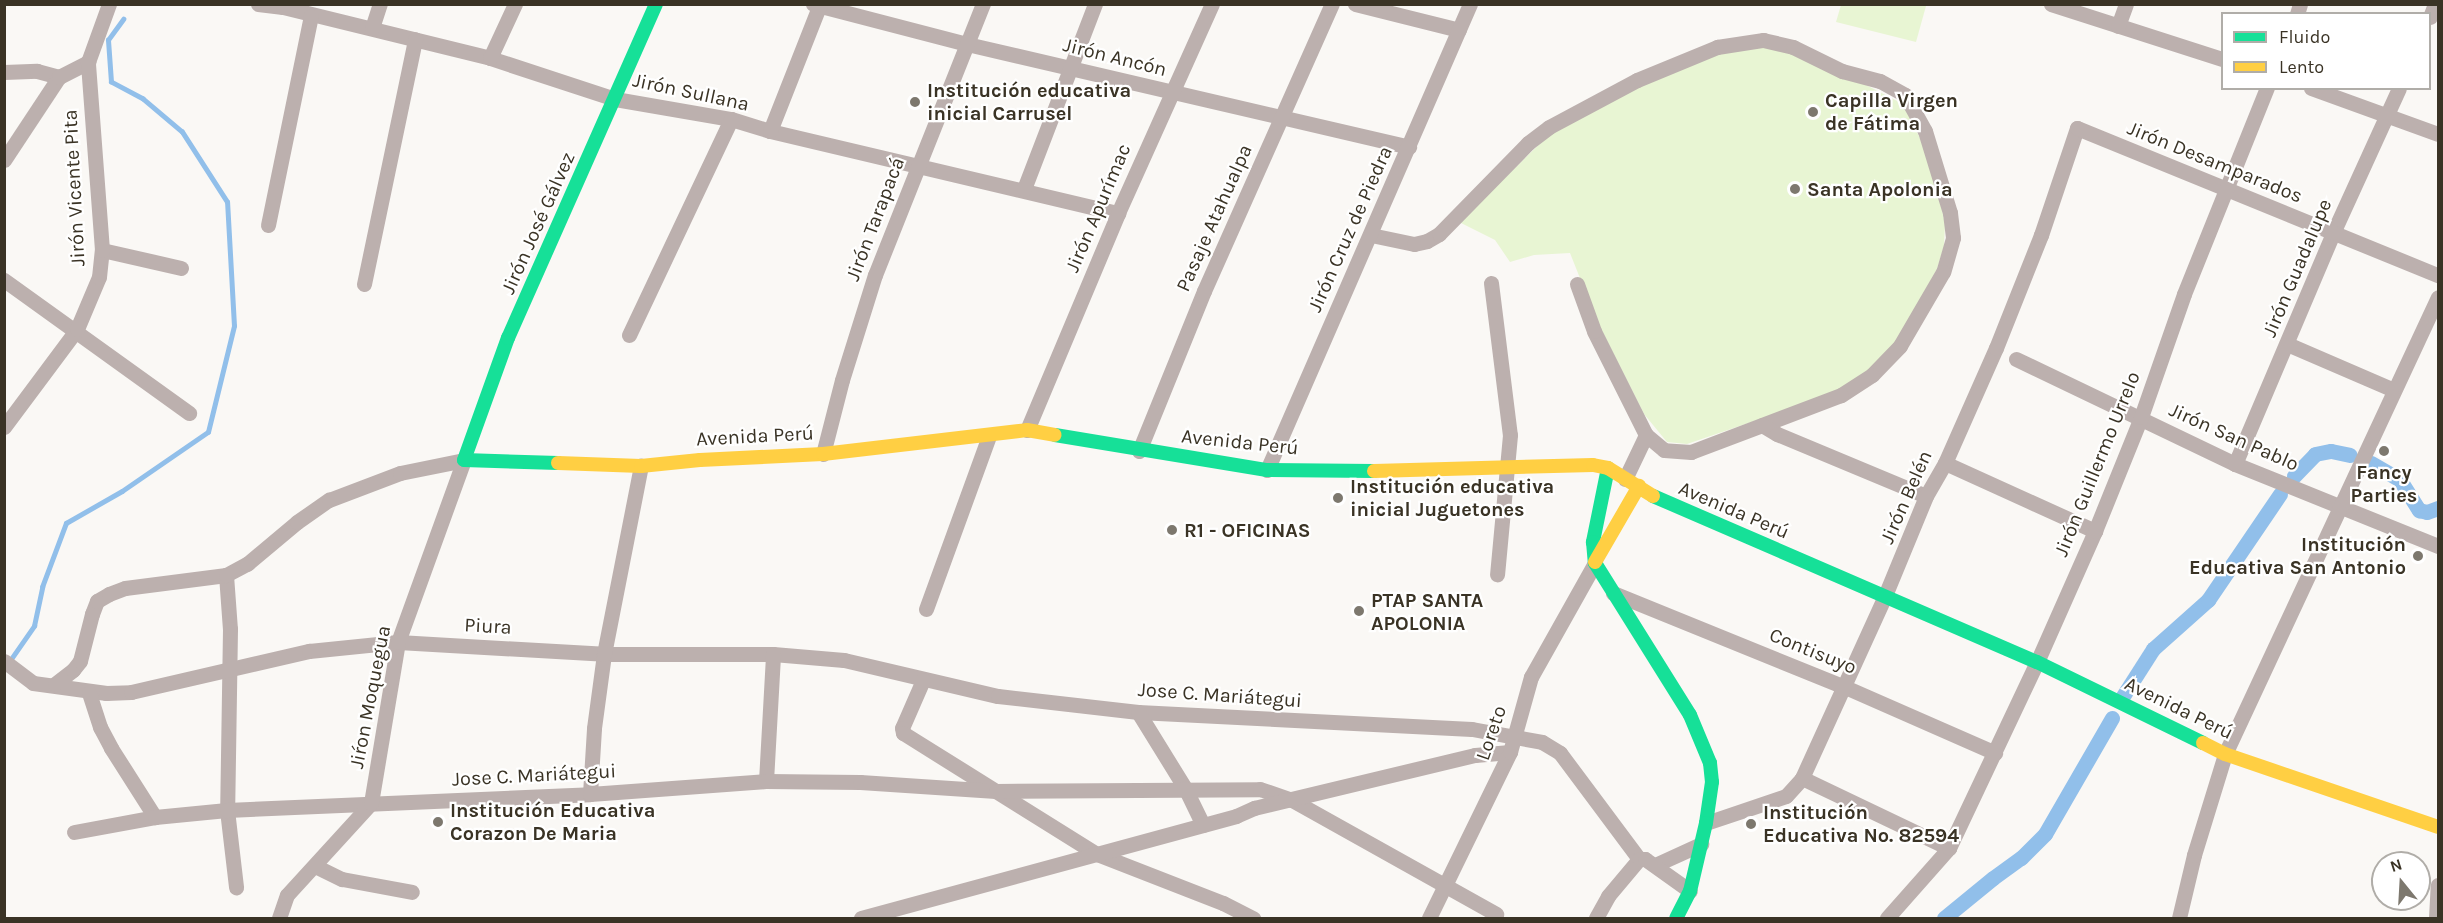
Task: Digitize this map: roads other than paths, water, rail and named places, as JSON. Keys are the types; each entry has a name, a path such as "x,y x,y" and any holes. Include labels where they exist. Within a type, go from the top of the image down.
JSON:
{"street":[{"path":"4,160 59,76 88,62 109,4"},
{"path":"102,26 121,4"},
{"name":"Jirón Sullana","path":"258,4 283,6 311,16 372,28 490,58 615,99 731,119 770,131 917,167 1024,189 1118,213"},
{"path":"372,28 380,4"},
{"path":"490,58 515,4"},
{"name":"Jirón José Gálvez","path":"464,460 508,338 656,4"},
{"name":"Jirón Tarapacá","path":"823,454 842,380 875,275 983,4"},
{"path":"1024,189 1069,66 1095,4"},
{"name":"Jirón Apurímac","path":"1027,430 1118,213 1212,4"},
{"name":"Pasaje Atahualpa","path":"1139,451 1204,291 1332,4"},
{"path":"1355,4 1459,30"},
{"name":"Jirón Cruz de Piedra","path":"1267,470 1470,4"},
{"path":"2051,4 2221,58"},
{"path":"2118,26 2126,4"},
{"path":"770,131 817,5"},
{"name":"Jirón Ancón","path":"817,5 967,44 1409,147"},
{"path":"268,225 311,16"},
{"path":"364,284 415,39"},
{"path":"1371,235 1414,244 1427,241 1439,234 1528,143 1549,127 1637,80 1717,47 1763,40 1793,47 1842,70 1880,81 1905,95 1925,131 1950,213 1953,238 1943,272 1900,346 1872,375 1841,395 1690,452 1664,450 1646,435 1594,331 1577,284"},
{"name":"Jirón Vicente Pita","path":"4,427 76,329 99,277 102,250 88,62"},
{"path":"4,72 37,71 59,76"},
{"name":"Jirón Guillermo Urrelo","path":"1887,918 1949,848 2037,662 2095,531 2140,417 2184,294 2266,90"},
{"path":"2316,90 2439,134"},
{"name":"Jirón Guadalupe","path":"2235,464 2288,344 2333,233 2398,90"},
{"path":"629,335 731,119"},
{"name":"Jirón Desamparados","path":"2077,128 2439,275"},
{"name":"Jirón Belén","path":"1706,823 1786,796 1802,778 1845,687 1926,496 1945,462 1996,348 2041,235 2077,128"},
{"path":"102,250 181,268"},
{"path":"4,280 76,329 189,413"},
{"path":"1491,283 1508,403 1510,435 1509,468 1497,574"},
{"path":"2179,918 2194,855 2225,754 2439,297"},
{"path":"2288,344 2394,390"},
{"name":"Jirón San Pablo","path":"2016,359 2235,464 2439,546"},
{"path":"1762,425 1777,434 1926,496"},
{"name":"Avenida Perú","path":"55,684 73,670 80,661 97,602 109,594 125,588 226,574 247,564 297,522 329,500 400,472 464,460 641,466 700,460 823,454 1027,430 1139,451 1267,470 1593,465 1608,468 1661,501 2037,662 2225,754 2439,827"},
{"path":"1595,562 1632,482 1646,435"},
{"path":"926,609 989,436"},
{"name":"Jiŕon Moquegua","path":"370,803 398,642 464,460"},
{"path":"1945,462 2095,531"},
{"path":"590,794 594,728 604,654 641,466"},
{"path":"1608,468 1593,542 1595,562 1612,593 1690,715 1710,763 1711,802 1690,891 1676,918"},
{"name":"Loreto","path":"1428,918 1510,752 1531,677 1595,562"},
{"path":"226,574 230,668 227,810 236,887"},
{"name":"Contisuyo","path":"1612,593 1845,687 1995,753"},
{"name":"Piura","path":"8,665 33,683 55,684 89,693 131,692 309,651 398,642 604,654 773,654 844,660 923,680"},
{"path":"766,780 773,654"},
{"path":"923,680 902,728 903,733 1097,854 1223,903 1253,918"},
{"name":"Jose C. Mariátegui","path":"923,680 998,696 1138,712 1472,729 1542,742 1560,753 1640,859"},
{"path":"89,693 100,727 111,748 155,817"},
{"path":"1138,712 1185,788 1203,825"},
{"path":"861,918 1236,816 1254,808 1474,755 1510,752"},
{"path":"1802,778 1949,848"},
{"name":"Jose C. Mariátegui","path":"74,832 155,817 227,810 590,794 766,780 860,782 996,791 1260,789 1292,800 1496,914"},
{"path":"279,918 287,896 370,803"},
{"path":"1654,866 1701,844"},
{"path":"1596,918 1608,896 1634,862 1640,859 1690,891"},
{"path":"315,866 342,879 412,892"},
{"path":"2436,918 2439,885"}],"waterway":[{"path":"9,662 34,626 42,587 66,523 122,491 208,432 234,326 227,202 182,132 143,99 111,82 108,40 123,19"},
{"path":"2294,476 2315,454 2331,451 2350,455"},
{"path":"2371,463 2400,480 2419,510 2427,512 2438,508"},
{"path":"2123,696 2153,649 2208,600 2280,494"},
{"path":"1944,918 2021,858 2045,834 2112,718"}],"place":[{"name":"Institución educativa inicial Carrusel","path":"915,102"},
{"name":"Capilla Virgen de Fátima","path":"1813,112"},
{"name":"Santa Apolonia","path":"1795,189"},
{"name":"Fancy Parties","path":"2384,451"},
{"name":"Institución educativa inicial Juguetones","path":"1338,498"},
{"name":"R1 - OFICINAS","path":"1172,530"},
{"name":"Institución Educativa San Antonio","path":"2418,556"},
{"name":"PTAP SANTA APOLONIA","path":"1359,611"},
{"name":"Institución Educativa Corazon De Maria","path":"438,822"},
{"name":"Institución Educativa No. 82594","path":"1751,824"}]}
